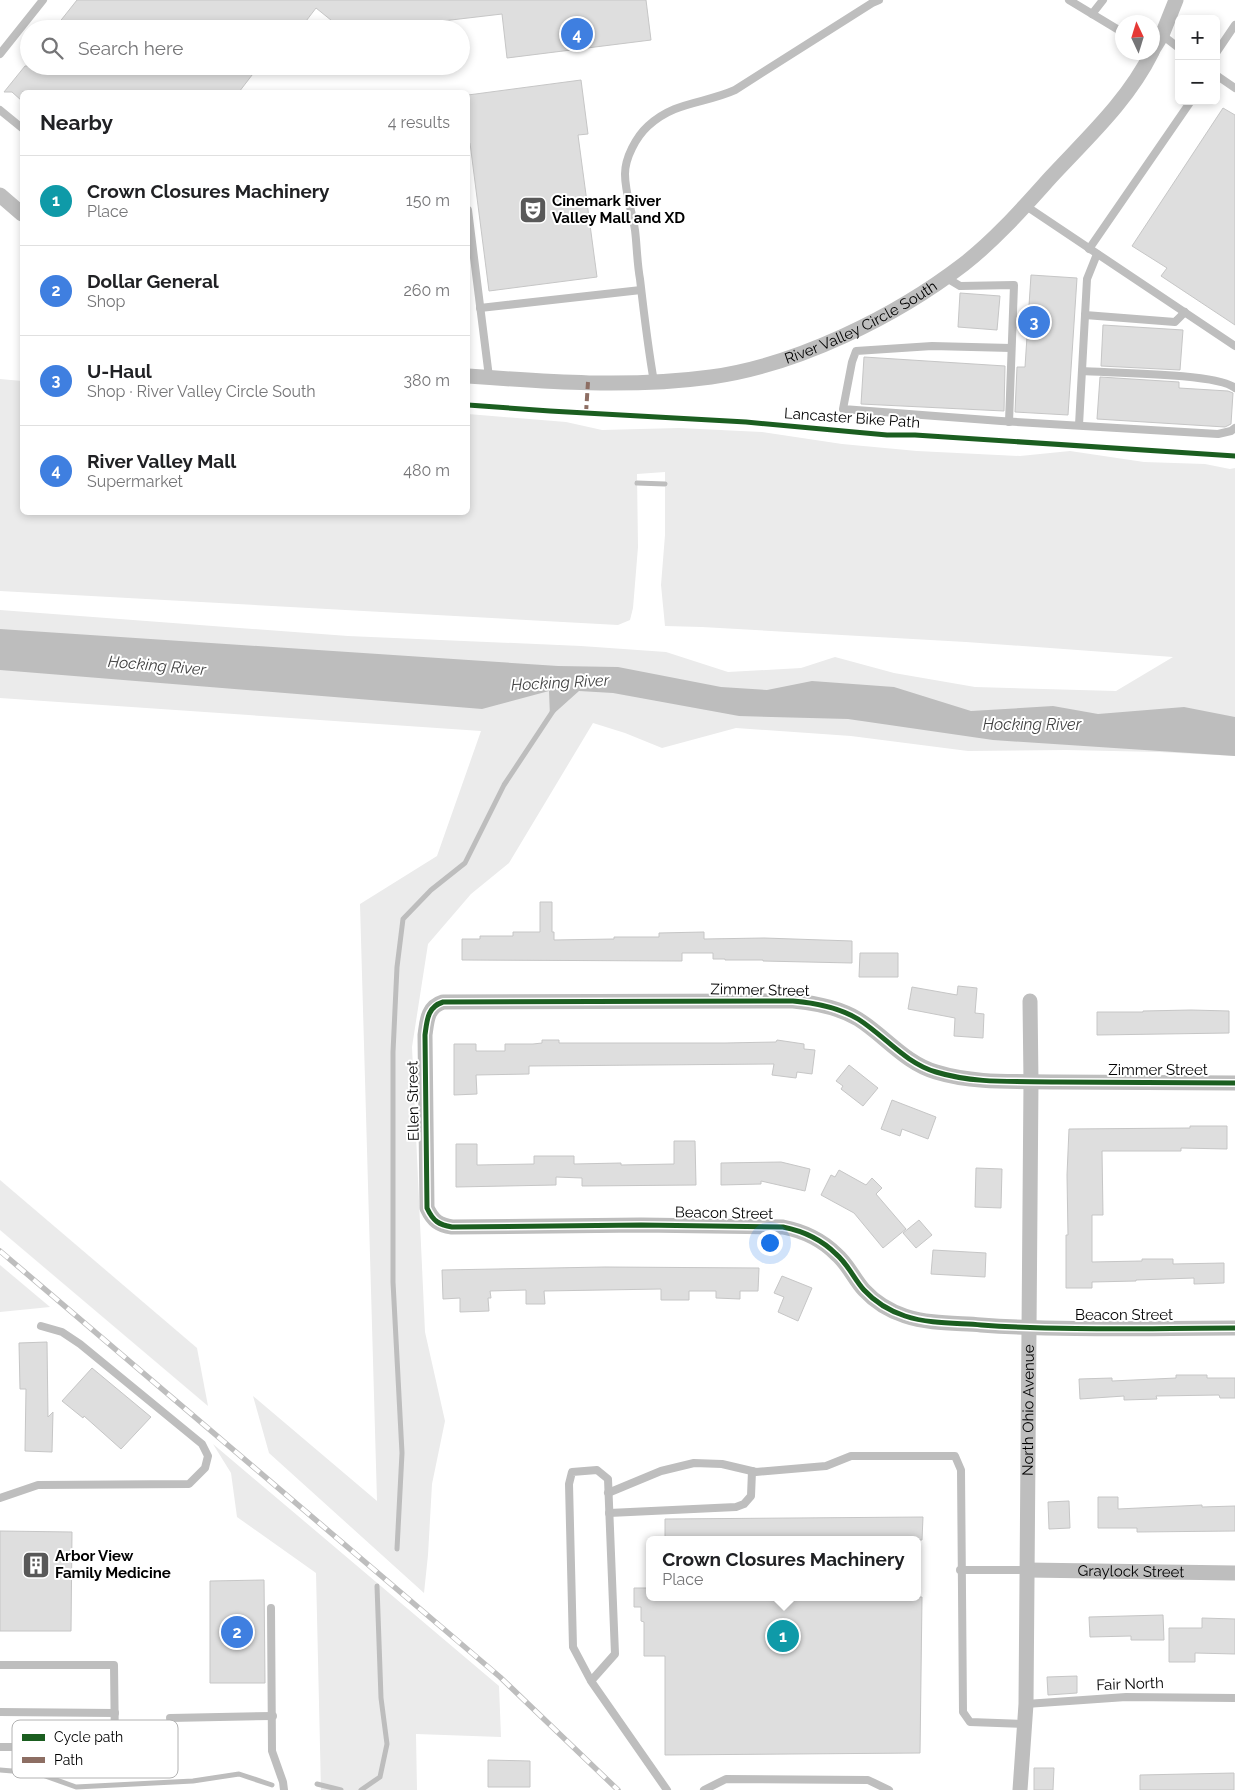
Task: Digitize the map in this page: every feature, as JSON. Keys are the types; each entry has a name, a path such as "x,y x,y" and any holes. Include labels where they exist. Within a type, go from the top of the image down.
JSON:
{"street":[{"name":"River Valley Circle South","path":"1160,38 1176,0"},
{"name":"River Valley Circle South","path":"470,376 594,383 654,382 731,373 790,357 847,334 892,312 946,277 982,249 1026,206 1124,97 1142,73 1148,60"},
{"path":"0,194 20,212"},
{"name":"Zimmer Street","path":"443,1002 768,1000 818,1003 840,1010 859,1020 901,1053 933,1071 952,1077 972,1080 1235,1082"},
{"name":"North Ohio Avenue","path":"1020,1790 1026,1704 1032,1081 1030,1001"},
{"name":"Ellen Street","path":"427,1208 425,1036 430,1010 443,1002"},
{"name":"Beacon Street","path":"427,1208 432,1218 441,1225 452,1228 641,1225 783,1227 797,1230 826,1245 838,1255 863,1289 884,1306 906,1316 930,1321 1029,1328 1235,1328"},
{"name":"Graylock Street","path":"1027,1570 1235,1573"}],"lane":[{"path":"27,20 43,0"},
{"path":"654,382 634,229 627,196 625,172 631,149 647,127 667,111 695,101 721,96 734,90 879,0"},
{"path":"1069,0 1115,28"},
{"path":"1092,14 1103,0"},
{"path":"1220,46 1235,25"},
{"path":"0,54 20,29"},
{"path":"1162,35 1175,45"},
{"path":"1220,78 1235,88"},
{"path":"1089,248 1188,105"},
{"path":"0,110 20,126"},
{"path":"1026,206 1235,346"},
{"path":"470,226 489,377"},
{"path":"1079,425 1087,279 1097,254"},
{"path":"946,277 960,286 1014,285 1009,422"},
{"path":"480,308 641,290"},
{"path":"1085,315 1175,322 1185,312"},
{"path":"847,334 856,352 852,362 843,409 1009,422 1218,434 1235,428"},
{"path":"856,352 932,346 1011,348"},
{"path":"1082,371 1202,378 1230,384 1235,388"},
{"path":"0,1498 38,1485 189,1484 205,1468 208,1456 202,1444 80,1344 62,1332 41,1326"},
{"path":"608,1493 661,1471 694,1463 722,1464 752,1471 826,1466 851,1456 955,1456 961,1470 960,1570 963,1712 970,1722 1024,1724"},
{"path":"591,1681 615,1654 608,1478 597,1470 572,1472 568,1484 572,1647 591,1681 667,1790"},
{"path":"610,1513 736,1507 744,1504 751,1496 752,1471"},
{"path":"960,1570 1027,1570"},
{"path":"271,1608 272,1751 284,1790"},
{"path":"0,1665 114,1665 115,1720"},
{"name":"Fair North","path":"1026,1704 1126,1697 1235,1698"},
{"path":"0,1712 115,1713"},
{"path":"170,1718 272,1716"},
{"path":"704,1790 726,1779 868,1780 889,1790"}],"shaded area":[{"path":"0,379 20,381 20,515 470,515 470,414 566,422 602,430 679,428 762,432 842,444 917,451 1020,456 1070,451 1144,462 1205,464 1230,469 1235,468 1235,756 1066,750 968,751 851,736 736,728 662,748 593,723 509,863 471,894 428,944 412,1047 425,1332 445,1421 432,1484 424,1593 269,1453 253,1396 377,1501 360,904 437,856 481,731 0,698 0,610 348,636 581,646 666,652 728,672 801,668 835,657 894,673 975,687 1116,691 1173,657 966,642 665,626 661,585 665,535 665,472 637,474 638,547 633,608 630,620 618,625 0,591"},
{"path":"0,1180 197,1348 208,1406 0,1230"},
{"path":"0,1265 50,1307 0,1312"},
{"path":"213,1444 499,1686 501,1737 416,1734 417,1790 321,1790 316,1573 237,1517 231,1473"}],"water":[{"name":"Hocking River","path":"0,629 558,666 618,667 721,687 767,690 812,681 894,687 971,711 1053,706 1098,714 1184,707 1235,717 1235,756 993,740 848,719 739,716 613,693 579,691 550,717 549,691 482,709 0,670"}],"building":[{"path":"77,0 646,0 651,40 507,58 502,14 451,20 331,20 316,8 307,20 61,20"},
{"path":"20,72 20,75 252,75 241,90 20,90 20,99 12,92 4,92"},
{"name":"Cinemark River Valley Mall and XD","path":"581,80 588,134 578,135 597,277 489,291 470,143 470,95"},
{"path":"1223,108 1235,115 1235,325 1161,276 1167,268 1132,246"},
{"path":"1031,275 1077,278 1068,415 1015,412 1017,367 1025,367"},
{"path":"960,293 1000,296 997,330 958,327"},
{"path":"1103,325 1183,330 1180,370 1101,366"},
{"path":"864,357 1005,366 1004,411 861,404"},
{"path":"1100,377 1179,382 1179,388 1228,391 1233,393 1231,424 1225,427 1097,419"},
{"path":"540,902 552,902 552,932 554,932 554,940 659,937 659,933 704,932 704,939 764,938 852,941 852,963 725,960 713,959 713,953 682,953 682,961 462,960 462,939 480,939 480,936 513,936 513,932 540,932"},
{"path":"860,953 898,953 898,977 859,977"},
{"path":"958,986 977,988 975,1013 984,1014 983,1038 954,1036 955,1018 908,1009 912,987 957,995"},
{"path":"1229,1011 1229,1033 1097,1035 1097,1012"},
{"path":"542,1040 559,1040 559,1043 725,1043 776,1042 777,1040 804,1044 804,1049 815,1050 812,1074 797,1072 796,1078 772,1075 774,1064 529,1066 529,1074 476,1075 477,1094 454,1095 454,1044 476,1044 476,1051 505,1051 505,1044 533,1044 542,1043"},
{"path":"849,1065 878,1088 863,1106 841,1089 843,1086 836,1081"},
{"path":"892,1100 936,1117 928,1139 902,1129 900,1136 881,1129"},
{"path":"1190,1126 1227,1126 1227,1149 1181,1148 1181,1151 1102,1151 1103,1215 1092,1215 1092,1262 1173,1259 1173,1264 1224,1263 1224,1283 1194,1284 1194,1278 1092,1282 1092,1288 1066,1288 1069,1129 1190,1128"},
{"path":"674,1141 695,1141 696,1185 582,1186 582,1178 556,1177 556,1185 456,1187 456,1144 477,1144 477,1165 534,1164 534,1156 574,1156 574,1164 621,1163 621,1165 674,1164"},
{"path":"781,1162 810,1169 805,1191 761,1181 761,1184 721,1185 721,1163"},
{"path":"976,1168 1002,1169 1001,1208 975,1207"},
{"path":"839,1170 866,1185 872,1178 882,1188 876,1194 906,1229 883,1248 854,1213 821,1195 831,1175 835,1177"},
{"path":"919,1220 932,1235 916,1248 903,1233"},
{"path":"933,1250 986,1253 985,1277 931,1274"},
{"path":"605,1267 759,1268 758,1291 740,1291 740,1299 716,1298 716,1291 689,1291 689,1300 661,1300 661,1289 544,1291 545,1304 526,1304 526,1290 490,1291 491,1298 488,1298 489,1311 460,1312 460,1298 443,1299 442,1270"},
{"path":"782,1276 812,1288 798,1321 778,1312 784,1297 774,1293"},
{"path":"47,1342 48,1417 53,1412 52,1452 25,1451 26,1389 20,1389 19,1343"},
{"path":"92,1368 151,1417 121,1449 84,1416 83,1418 62,1401"},
{"path":"1176,1375 1207,1375 1207,1378 1235,1378 1235,1398 1220,1398 1219,1395 1156,1396 1157,1399 1124,1400 1124,1396 1080,1399 1079,1379 1112,1378 1112,1381 1176,1378"},
{"path":"1098,1497 1118,1497 1118,1509 1202,1505 1202,1507 1235,1506 1235,1531 1137,1532 1137,1528 1098,1528"},
{"path":"1069,1501 1070,1528 1049,1529 1048,1502"},
{"path":"923,1517 922,1540 921,1536 665,1536 665,1519"},
{"name":"Arbor View Family Medicine","path":"0,1531 72,1532 71,1631 0,1631"},
{"path":"264,1580 265,1683 210,1683 210,1581"},
{"path":"634,1588 646,1588 646,1601 921,1601 922,1597 920,1753 665,1755 665,1656 644,1656 644,1622 641,1621 641,1607 634,1607"},
{"path":"1163,1615 1164,1640 1131,1640 1131,1636 1090,1637 1089,1617"},
{"path":"1202,1618 1235,1619 1235,1654 1195,1653 1195,1662 1169,1662 1169,1628 1202,1628"},
{"path":"1077,1676 1077,1693 1048,1695 1047,1677"},
{"path":"488,1760 530,1761 530,1787 488,1787"},
{"path":"1034,1768 1054,1768 1053,1790 1034,1790"},
{"path":"1234,1773 1234,1790 1140,1790 1140,1775"}],"waterway":[{"path":"637,483 665,484"},
{"path":"397,1549 402,1453 393,1282 393,1052 397,967 403,919 431,890 465,863 504,785 553,711"},
{"path":"361,1790 380,1777 387,1744 381,1698 377,1586"},
{"path":"0,1770 12,1771"},
{"path":"51,1778 76,1787 193,1781 239,1774 272,1785"},
{"path":"317,1784 341,1790"}],"railway":[{"path":"0,1251 500,1677 618,1790"}],"marked path":[{"path":"586,413 588,382"}],"cycle path":[{"name":"Lancaster Bike Path","path":"470,405 746,422 887,435 915,435 1235,456"},
{"path":"1235,1083 1011,1082 951,1076 925,1068 905,1056 868,1026 843,1011 827,1006 793,1001 443,1002 431,1011 427,1020 425,1035 427,1208 434,1219 443,1225 452,1227 641,1225 783,1227 798,1231 825,1244 840,1258 860,1286 873,1298 894,1312 914,1319 943,1323 1044,1328 1235,1328"}],"place":[{"name":"River Valley Mall","path":"577,34"},
{"name":"Cinemark River Valley Mall and XD","path":"533,210"},
{"name":"U-Haul","path":"1034,322"},
{"name":"Arbor View Family Medicine","path":"36,1565"},
{"name":"Dollar General","path":"237,1632"},
{"name":"Crown Closures Machinery","path":"783,1636"}]}
